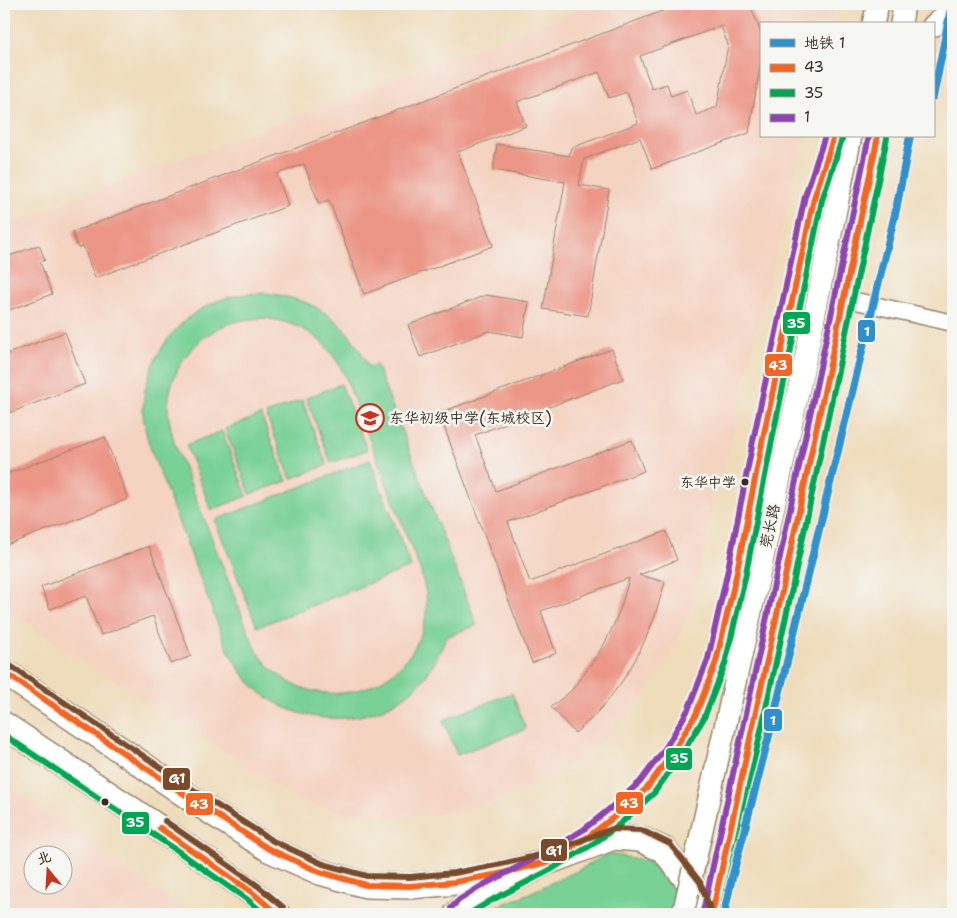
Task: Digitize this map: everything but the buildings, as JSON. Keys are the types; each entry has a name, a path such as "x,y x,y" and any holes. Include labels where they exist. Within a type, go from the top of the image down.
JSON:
{"highway":[{"path":"4,672 253,839 269,849 320,872 366,885 410,886 454,882 546,862"},
{"path":"4,725 174,838 253,893 277,914"},
{"path":"457,914 464,907 488,892 546,862 614,837 640,839 664,850 693,887 703,914"}],"main road":[{"path":"874,22 878,4"},
{"path":"900,22 904,4"},
{"path":"934,25 953,9"},
{"name":"莞长路","path":"546,862 588,837 614,817 646,788 673,752 696,714 716,662 736,576 764,433 812,208 833,138"},
{"name":"莞长路","path":"683,914 759,576 852,138"},
{"name":"莞长路","path":"712,914 878,138"}],"street":[{"path":"844,298 953,323"}],"shaded area":[{"name":"东华初级中学(东城校区)","path":"595,4 836,4 832,22 760,22 760,138 804,138 690,610 671,654 645,695 613,731 576,761 534,786 489,803 442,814 394,817 346,812 299,800 4,609 4,227 26,217"},
{"path":"4,783 191,914 4,914"}],"green space":[{"path":"265,293 300,301 328,315 340,324 350,336 369,367 376,364 477,625 446,637 426,675 417,686 400,700 361,716 319,717 298,712 278,704 260,692 245,677 226,646 151,450 146,432 143,413 149,375 156,357 166,341 178,327 209,305 241,295","holes":["264,318 278,320 303,329 313,335 331,352 338,363 345,376 425,587 426,615 418,642 403,663 383,679 360,690 335,693 310,690 286,680 265,662 250,636 174,442 168,412 169,397 172,382 186,356 207,335 234,322"]},
{"path":"341,384 367,450 331,463 306,398"},
{"path":"302,400 327,465 291,479 266,414"},
{"path":"261,415 287,481 250,494 225,429"},
{"path":"222,431 247,496 211,510 186,445"},
{"path":"370,460 411,567 257,627 215,520"},
{"path":"512,693 526,729 457,755 443,720"},
{"path":"607,854 645,860 668,878 693,910 693,914 478,914 521,897 577,871"}],"metro line":[{"name":"1","path":"934,92 952,4"},
{"name":"1","path":"724,914 773,720 896,210 910,138"}],"transit line":[{"name":"1","path":"451,908 459,900 483,885 543,854 583,830 608,810 640,782 666,747 688,710 708,659 805,196 824,138"},
{"name":"43","path":"4,672 269,849 320,872 366,885 410,886 455,882 499,874 547,862 588,837 647,788 673,752 696,714 716,662 736,576 814,198 833,138"},
{"name":"1","path":"703,912 869,138"},
{"name":"43","path":"712,914 878,138"},
{"name":"35","path":"721,914 887,138"},
{"name":"35","path":"469,914 552,869 593,844 620,824 654,793 680,757 704,718 725,664 745,578 822,200 842,139"},
{"name":"G1","path":"9,665 204,797 273,841 323,864 367,876 410,877 454,873 544,854 612,829 641,830 670,844 700,882 711,911"},
{"name":"35","path":"4,735 169,845 248,900 264,914"},
{"name":"G1","path":"165,821 258,886 283,907"},
{"name":"43","path":"160,828 253,893 277,914"}],"place":[{"name":"东华初级中学(东城校区)","path":"370,418"},
{"name":"东华中学","path":"745,482"}]}
